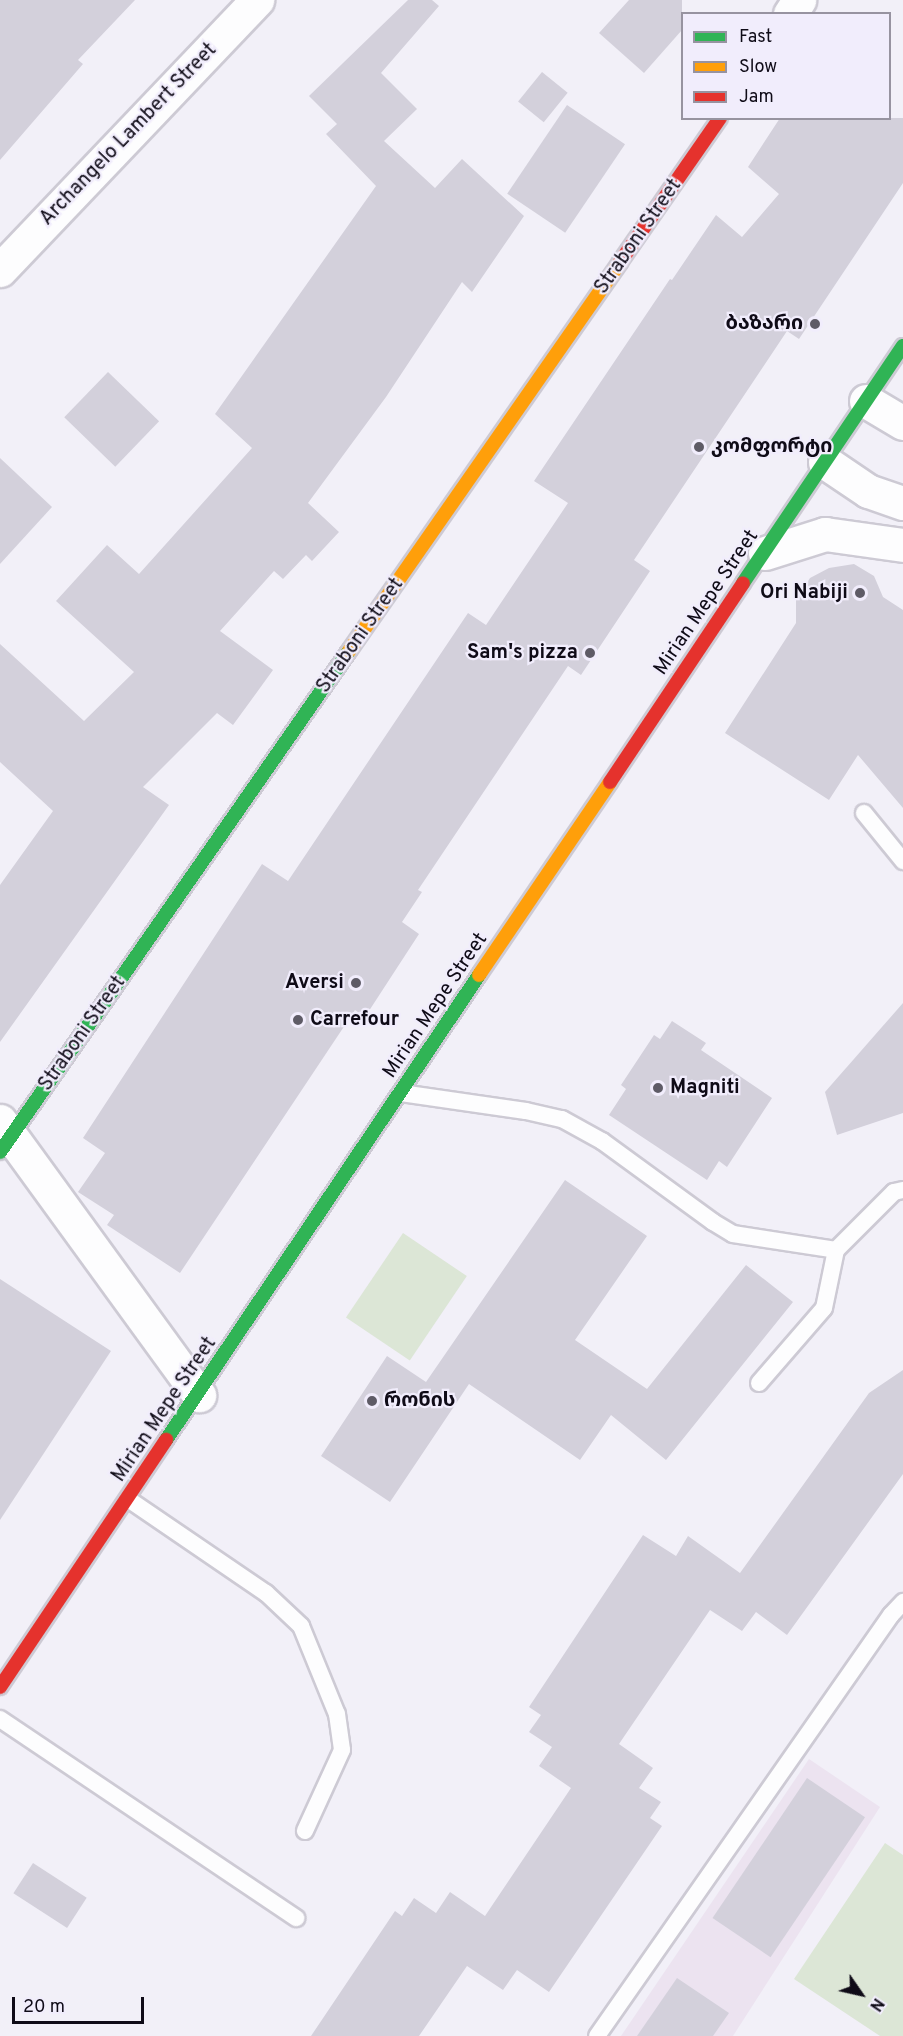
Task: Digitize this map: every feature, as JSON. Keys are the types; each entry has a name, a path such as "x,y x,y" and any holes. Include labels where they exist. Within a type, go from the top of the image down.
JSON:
{"street":[{"name":"Archangelo Lambert Street","path":"0,270 257,0"},
{"name":"Straboni Street","path":"3,1137 719,120"},
{"name":"Mirian Mepe Street","path":"0,1687 199,1395 903,346"},
{"path":"866,401 903,423"},
{"path":"825,462 868,491 903,503"},
{"path":"765,553 825,534 903,545"},
{"path":"3,1137 199,1395"}],"lane":[{"path":"864,813 903,861"},
{"path":"402,1093 526,1111 562,1119 602,1141 713,1222 734,1234 836,1250"},
{"path":"759,1383 824,1308 836,1250 894,1192 903,1190"},
{"path":"128,1499 266,1593 300,1626 337,1714 342,1750 305,1831"},
{"path":"597,2036 891,1615 903,1602"},
{"path":"0,1719 296,1917"}],"shaded area":[{"path":"809,1759 880,1807 733,2036 621,2036"}],"green space":[{"path":"403,1233 467,1276 410,1361 346,1318"},
{"path":"885,1843 903,1855 903,2036 880,2036 794,1979"}],"building":[{"path":"0,0 135,0 78,60 83,64 0,160"},
{"path":"408,0 432,0 439,6 381,73 417,109 384,141 435,188 462,159 524,216 472,292 462,282 386,397 308,503 339,532 312,561 306,555 283,579 274,571 220,631 273,670 233,725 217,713 143,787 169,805 0,1042 0,885 53,811 0,762 0,644 84,721 134,672 56,601 107,545 139,574 252,448 215,414 376,186 326,134 337,124 309,96"},
{"path":"629,0 682,0 681,31 644,73 599,33"},
{"path":"542,72 568,93 544,122 518,102"},
{"path":"567,105 625,144 565,233 507,194"},
{"path":"891,118 903,118 903,183 799,339 787,331 634,560 650,571 581,675 568,666 418,890 422,892 402,922 419,934 365,1017 355,1010 180,1273 107,1225 114,1215 78,1192 105,1153 83,1138 262,864 288,881 468,613 486,625 568,503 534,481 670,279 672,280 716,215 742,237 779,194 748,167 779,120 891,120"},
{"path":"108,372 159,421 115,467 64,417"},
{"path":"0,458 52,507 0,564"},
{"path":"854,564 874,576 883,597 903,610 903,808 858,755 829,800 725,733 796,623 796,600 810,578 829,568"},
{"path":"903,1003 903,1113 837,1135 825,1092"},
{"path":"672,1021 706,1043 701,1050 772,1098 727,1167 719,1161 707,1180 609,1115 626,1089 621,1085 654,1035 660,1039"},
{"path":"565,1180 647,1236 575,1340 647,1389 746,1265 793,1302 666,1460 611,1415 580,1460 469,1384 390,1502 321,1456 387,1356 426,1382"},
{"path":"0,1279 111,1351 0,1520"},
{"path":"903,1370 903,1474 787,1635 756,1612 742,1631 710,1610 619,1744 653,1768 639,1788 661,1802 650,1818 662,1826 549,1992 517,1970 503,1990 467,1966 419,2036 311,2036 395,1911 402,1916 414,1898 436,1913 450,1892 485,1916 571,1788 539,1766 552,1747 529,1732 541,1715 529,1707 643,1535 676,1556 688,1536 740,1573 869,1393"},
{"path":"807,1778 865,1817 771,1957 712,1918"},
{"path":"33,1863 87,1898 67,1928 13,1893"},
{"path":"677,1978 729,2013 713,2036 637,2036"}],"traffic: fast":[{"path":"743,583 903,346"},
{"path":"0,1152 349,651"},
{"path":"166,1440 479,975"}],"traffic: slow":[{"path":"349,651 620,262"},
{"path":"479,975 610,782"}],"traffic: jam":[{"path":"620,262 719,120"},
{"path":"610,782 743,583"},
{"path":"0,1687 166,1440"}],"place":[{"name":"ბაზარი","path":"815,324"},
{"name":"კომფორტი","path":"699,447"},
{"name":"Ori Nabiji","path":"860,593"},
{"name":"Sam's pizza","path":"590,653"},
{"name":"Aversi","path":"356,983"},
{"name":"Carrefour","path":"298,1020"},
{"name":"Magniti","path":"658,1088"},
{"name":"რონის","path":"372,1401"}]}
